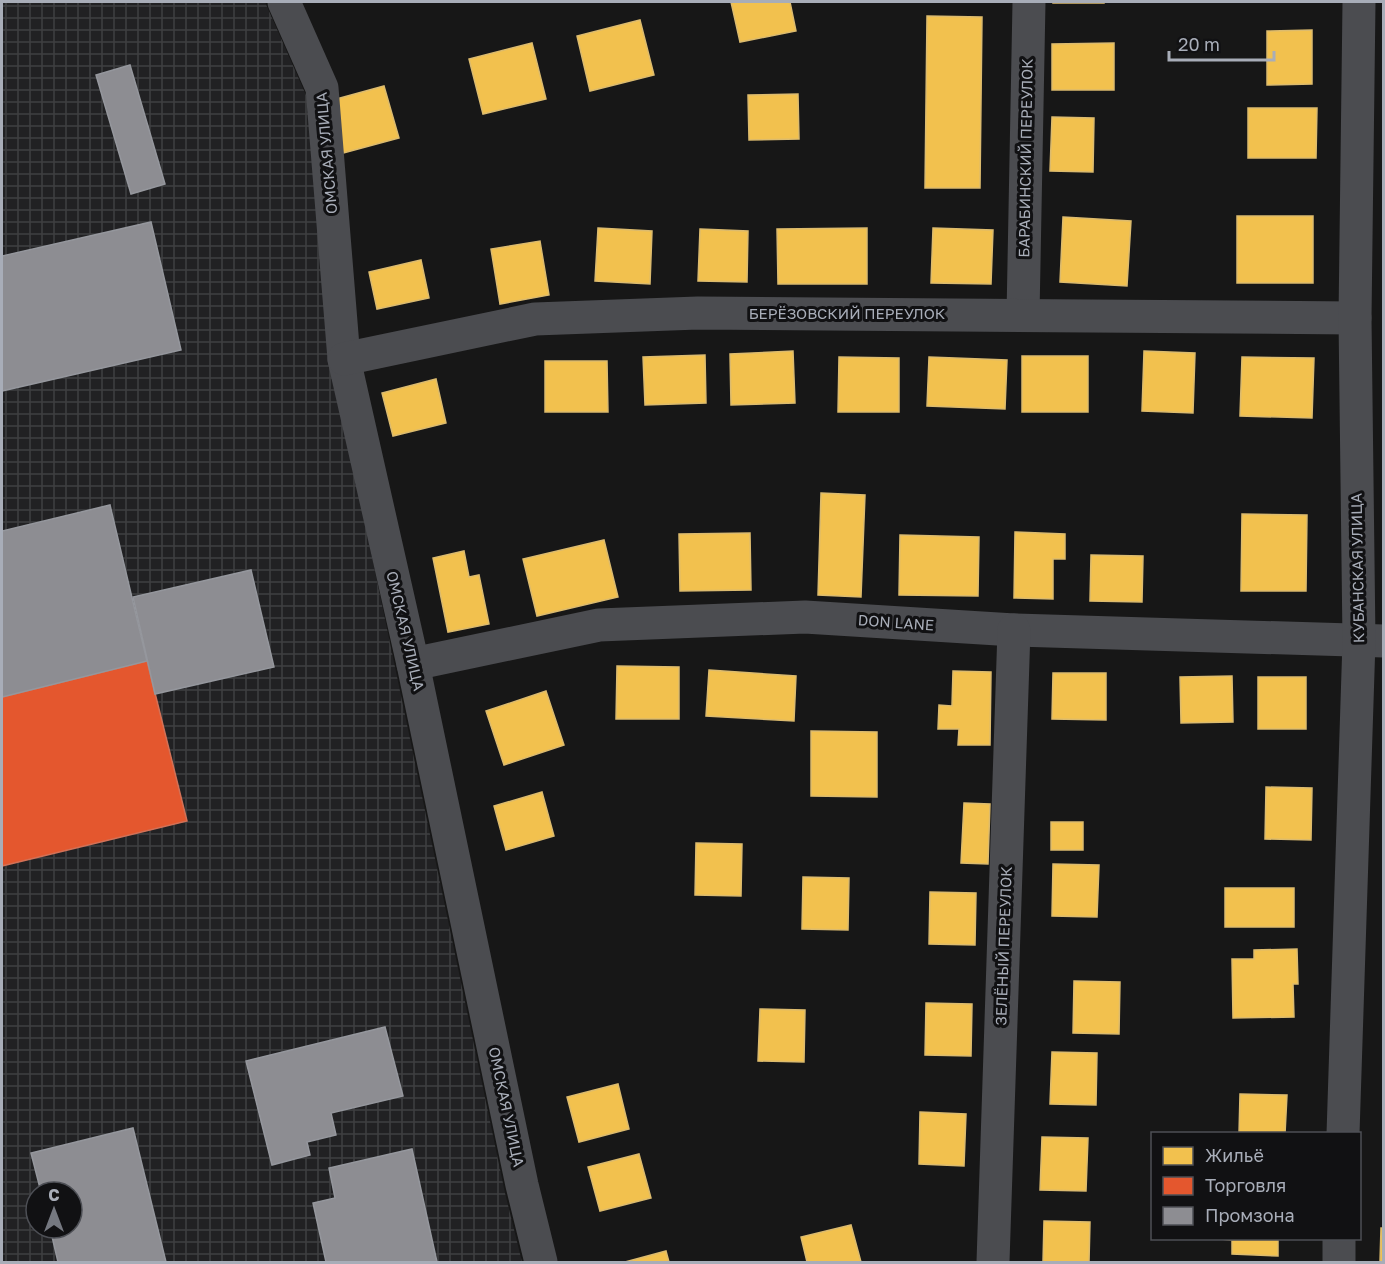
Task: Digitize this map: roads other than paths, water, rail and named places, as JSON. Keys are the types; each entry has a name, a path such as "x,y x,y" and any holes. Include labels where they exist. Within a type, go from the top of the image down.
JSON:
{"street":[{"name":"ОМСКАЯ УЛИЦА","path":"284,2 322,88 344,359 413,664 522,1185 541,1263"},
{"name":"БАРАБИНСКИЙ ПЕРЕУЛОК","path":"1023,315 1029,2"},
{"name":"КУБАНСКАЯ УЛИЦА","path":"1343,1132 1371,641 1355,318 1359,2"},
{"name":"БЕРЁЗОВСКИЙ ПЕРЕУЛОК","path":"344,359 535,319 698,313 1355,318"},
{"name":"DON LANE","path":"413,664 599,625 805,617 1014,630 1371,641"},
{"name":"ЗЕЛЁНЫЙ ПЕРЕУЛОК","path":"993,1263 1014,630"},
{"path":"1339,1240 1339,1263"}]}
